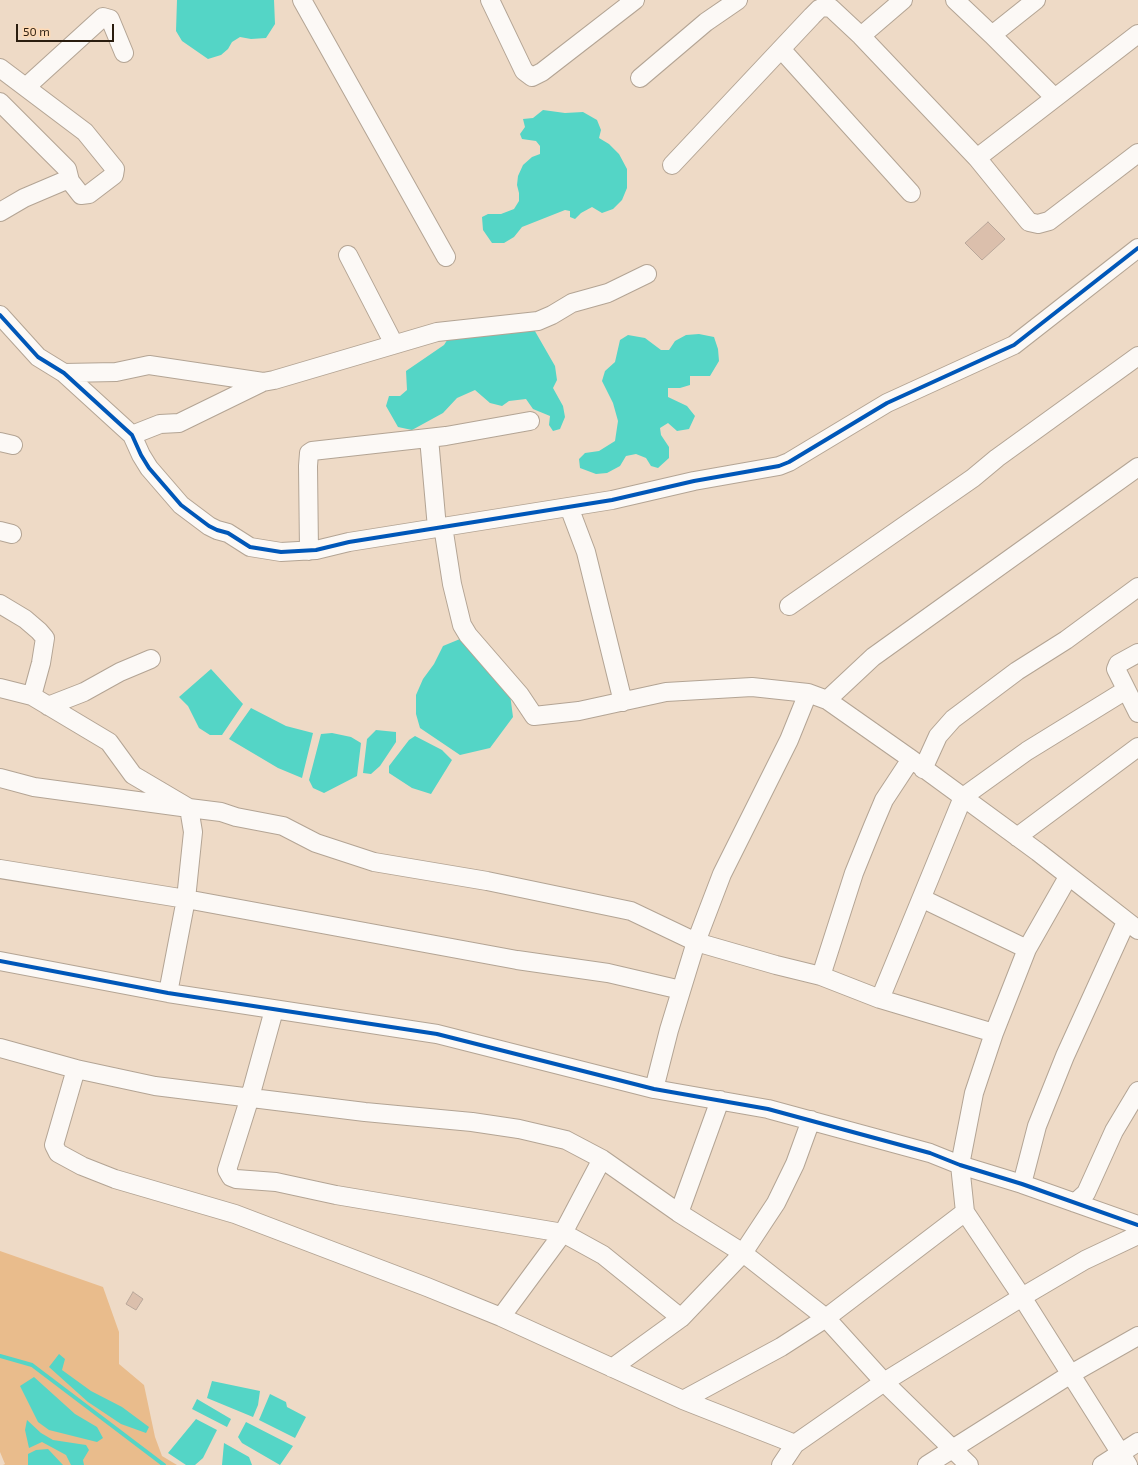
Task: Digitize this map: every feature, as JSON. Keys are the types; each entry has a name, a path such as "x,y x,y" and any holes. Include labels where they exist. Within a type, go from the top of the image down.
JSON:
{"street":[{"path":"302,0 446,257"},
{"path":"494,1 524,71 532,77 542,72 635,0"},
{"path":"640,78 706,22 738,0"},
{"path":"861,36 903,0"},
{"path":"956,0 1055,98"},
{"path":"992,35 1036,0"},
{"path":"672,165 819,9 824,7 831,8 861,36 977,158 1029,222 1038,224 1048,221 1138,153"},
{"path":"26,88 103,17 110,19 124,53"},
{"path":"977,158 1138,34"},
{"path":"781,49 911,193"},
{"path":"0,68 85,132 115,169 114,175 84,195 78,193 70,181 67,169 0,102"},
{"path":"0,212 51,185 64,181 70,181"},
{"path":"0,315 38,357 64,373 132,435 141,455 161,483 181,505 210,526 228,533 250,547 281,552 309,551 349,542 612,500 694,481 762,470 790,462 887,403 1014,345 1138,248"},
{"path":"348,255 394,344"},
{"path":"132,435 160,424 179,423 263,382 394,344 437,332 538,321 552,315 572,303 608,293 647,274"},
{"path":"789,606 974,478 1003,454 1138,356"},
{"path":"64,373 116,372 149,365 263,382"},
{"path":"309,551 309,453 312,451 429,438 530,421"},
{"path":"429,438 440,527 462,625 468,635 520,695 532,715 561,714 623,702 645,695 724,687 752,687 808,693 827,700 963,797 1038,852 1132,926 1065,1056 1037,1126 1022,1184"},
{"path":"827,700 873,657 1138,466"},
{"path":"569,507 586,552 623,702"},
{"path":"821,976 854,873 884,800 917,764 953,719 1017,670 1066,640 1138,587"},
{"path":"0,604 25,619 45,638 41,663 32,696"},
{"path":"1138,653 1116,666 1138,713"},
{"path":"48,706 84,692 120,672 151,659"},
{"path":"0,688 32,696 109,742 133,775 189,808"},
{"path":"880,999 923,899 938,856 963,797 1027,751 1126,690"},
{"path":"654,1088 696,942 722,874 789,740 808,693"},
{"path":"1017,837 1138,747"},
{"path":"0,778 34,787 221,812 236,817 283,826 316,843 374,862 487,881 631,912 696,942 821,976 880,999 994,1033"},
{"path":"168,993 186,899 193,832 189,808"},
{"path":"0,869 186,899 517,960 608,973 681,990"},
{"path":"1068,877 1027,949 994,1033 974,1093 960,1165 965,1212 1022,1297 1124,1459"},
{"path":"923,899 1027,949"},
{"path":"0,961 168,993 437,1034 654,1088 768,1109 930,1153 960,1165 1022,1184 1138,1225"},
{"path":"274,1010 250,1097 227,1170 231,1177 236,1179 276,1182 350,1198 563,1234 603,1255 681,1318"},
{"path":"0,1048 76,1069 155,1086 364,1112 472,1122 518,1129 566,1140 602,1159 679,1213 743,1253 826,1318 884,1382 954,1448 969,1465"},
{"path":"76,1069 54,1145 58,1153 82,1166 115,1179 177,1196 276,1229 501,1317 683,1400 795,1444"},
{"path":"1075,1203 1086,1193 1114,1131 1138,1091"},
{"path":"679,1213 720,1100"},
{"path":"612,1368 681,1318 743,1253 776,1203 794,1164 811,1120"},
{"path":"501,1317 563,1234 602,1159"},
{"path":"683,1400 782,1347 826,1318 965,1212"},
{"path":"781,1465 795,1444 884,1382 1085,1260 1138,1235"},
{"path":"927,1465 1071,1374 1138,1336"},
{"path":"1102,1465 1124,1459 1138,1442"}],"shaded area":[{"path":"0,1251 103,1287 119,1332 119,1364 144,1385 155,1437 162,1456 177,1465 3,1465 5,1464 0,1452"}],"water":[{"path":"177,0 274,0 275,24 266,38 251,39 240,37 232,42 228,49 221,55 208,59 182,41 176,31"},
{"path":"543,110 565,113 583,112 597,120 601,130 599,138 609,144 619,154 627,169 627,188 622,200 613,209 602,213 592,207 581,213 575,219 570,217 570,211 565,210 522,227 514,237 504,243 492,243 483,230 482,217 488,214 501,214 514,209 519,201 517,185 518,176 523,165 532,157 540,154 540,146 536,141 522,139 520,134 525,127 523,119 533,118"},
{"path":"528,319 555,366 557,380 553,388 563,406 565,417 560,429 553,431 549,425 550,416 533,409 526,399 509,401 502,406 490,403 475,390 457,398 443,413 412,430 398,427 386,406 389,396 400,396 407,390 406,371 444,345 453,331"},
{"path":"699,334 714,337 718,349 719,361 710,376 690,376 690,385 680,388 668,388 668,397 687,406 695,416 689,429 677,431 668,423 660,428 661,435 669,447 669,458 658,468 651,466 646,458 636,454 626,456 620,466 607,473 596,474 580,468 579,459 585,453 599,451 615,441 618,421 613,403 602,381 605,371 615,362 620,340 628,335 645,338 661,350 669,350 675,341 686,335"},
{"path":"460,639 476,644 510,694 513,717 490,748 460,755 420,728 416,714 416,695 423,679 434,664 443,646"},
{"path":"211,669 243,704 222,735 210,735 199,728 188,706 179,697"},
{"path":"251,708 286,726 313,733 302,778 278,768 229,739"},
{"path":"376,730 396,732 396,742 380,766 371,774 363,773 367,739"},
{"path":"332,733 351,737 361,743 357,776 324,793 313,788 309,780 321,734"},
{"path":"415,736 442,750 452,760 431,794 412,788 389,773 389,766 409,740"},
{"path":"59,1354 65,1359 62,1370 91,1391 122,1407 149,1427 146,1433 121,1424 88,1402 49,1367"},
{"path":"34,1377 75,1414 97,1427 103,1438 97,1442 49,1430 38,1422 20,1386"},
{"path":"212,1381 260,1391 258,1405 253,1417 207,1398"},
{"path":"270,1394 286,1402 287,1407 306,1417 295,1438 259,1420"},
{"path":"197,1399 231,1419 227,1427 192,1409"},
{"path":"196,1419 217,1430 203,1458 195,1465 186,1465 168,1453"},
{"path":"27,1420 41,1433 53,1440 86,1445 89,1450 83,1460 84,1465 71,1465 66,1455 42,1442 29,1448 25,1430"},
{"path":"246,1422 293,1446 280,1465 242,1443 238,1437"},
{"path":"224,1443 249,1457 252,1465 222,1465"},
{"path":"48,1449 63,1465 28,1465 28,1454 36,1450"}],"building":[{"path":"988,222 1005,239 982,260 965,243"},
{"path":"133,1292 143,1299 136,1310 126,1304"}],"waterway":[{"path":"0,1356 32,1365 164,1465"}],"cycle path":[{"path":"0,315 38,357 64,373 132,435 149,468 181,505 209,526 228,533 250,547 281,552 316,550 349,542 612,500 694,481 779,466 789,462 887,403 1014,345 1138,248"},
{"path":"0,961 168,993 437,1034 654,1089 768,1109 930,1153 960,1165 1022,1184 1138,1225"}]}
